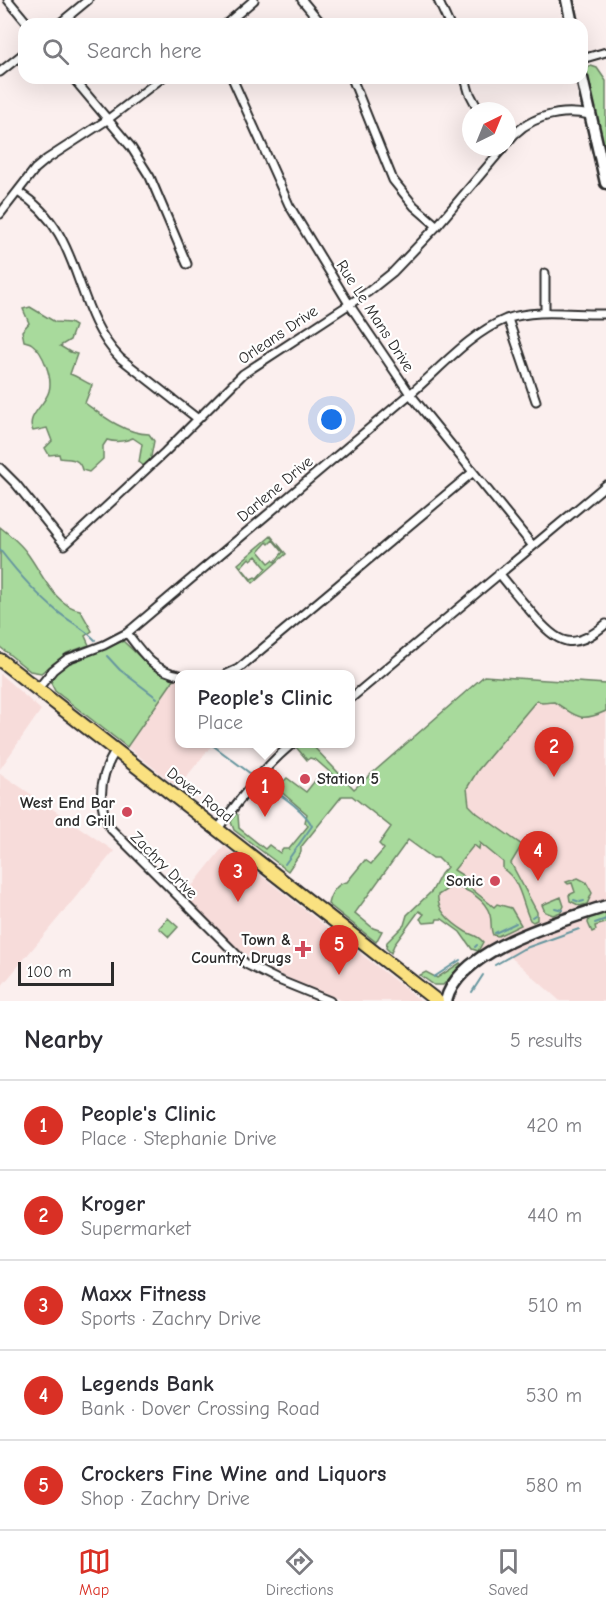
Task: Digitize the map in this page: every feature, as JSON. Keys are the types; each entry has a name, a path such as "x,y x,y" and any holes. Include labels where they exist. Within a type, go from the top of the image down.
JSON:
{"main road":[{"path":"567,0 571,18"},
{"path":"583,84 606,183"},
{"name":"Dover Road","path":"0,660 437,1001"},
{"path":"446,1001 448,991 463,974 478,959 494,949 516,938 606,906"}],"street":[{"path":"8,0 23,18"},
{"path":"66,18 88,0"},
{"path":"233,18 254,0"},
{"path":"302,0 317,18"},
{"path":"438,0 446,18"},
{"path":"588,57 606,52"},
{"path":"0,72 18,58"},
{"path":"78,84 131,147 150,177 187,264"},
{"path":"0,214 35,170 48,159 107,120 154,84"},
{"name":"Rue Le Mans Drive","path":"235,84 289,205 349,304 410,394 533,546"},
{"path":"354,84 393,180 414,206 437,226"},
{"path":"467,84 474,102"},
{"path":"516,133 535,120 554,113 575,111 590,115"},
{"name":"Orleans Drive","path":"0,468 16,484 65,545 252,367 393,273 437,226 496,156"},
{"path":"18,192 44,213 64,242 93,320 109,347 198,419"},
{"path":"545,273 545,313"},
{"name":"Darlene Drive","path":"37,691 53,670 67,659 105,645 127,633 474,338 508,319 545,313 606,314"},
{"path":"508,319 536,401"},
{"path":"235,670 473,472"},
{"path":"355,696 533,546 602,494 606,485"},
{"path":"500,573 547,631 558,638 585,639 606,624"},
{"path":"127,633 156,667 175,674"},
{"path":"217,830 256,780 287,748"},
{"name":"Zachry Drive","path":"116,750 104,770 103,780 103,815 110,828 246,964 276,980 330,1001"}],"shaded area":[{"path":"0,674 41,710 0,769"},
{"path":"484,676 606,684 606,1001 560,1001 497,945 482,954 464,933 426,903 454,870"},
{"path":"175,678 175,748 210,748 178,787 127,747"},
{"path":"0,773 114,851 0,988"},
{"path":"224,846 421,1001 343,1001 283,976 237,949 185,895"}],"green space":[{"path":"591,66 597,68 606,81 606,159 587,84 588,68"},
{"path":"30,307 55,322 70,323 75,326 70,340 60,346 77,354 70,374 92,385 85,403 124,428 149,434 154,441 150,462 145,467 139,462 142,444 133,438 120,442 107,440 103,446 103,459 89,472 82,470 76,461 60,458 59,454 49,455 45,448 52,441 47,428 33,431 31,426 33,416 47,396 50,379 40,353 31,343 24,341 22,331 29,323 23,309"},
{"path":"0,527 24,549 56,595 71,607 80,610 92,631 85,636 89,645 67,653 41,673 30,671 0,647"},
{"path":"271,536 286,554 253,583 238,564","holes":["273,540 283,552 275,562 273,560 269,563 259,551 267,542 269,544","256,556 266,568 257,578 251,579 241,567 249,558 251,560"]},
{"path":"123,641 153,669 175,678 127,747 55,691 51,683 54,675 74,660"},
{"path":"484,676 606,684 606,711 589,717 573,714 554,702 542,703 537,700 478,770 467,788 469,805 522,845 511,863 537,912 537,920 533,922 530,920 514,879 503,869 503,862 480,843 479,849 474,845 454,870 462,875 463,882 494,907 497,904 511,908 521,925 498,936 493,935 490,915 484,904 470,892 452,886 438,895 440,906 446,916 456,925 483,942 478,951 472,949 460,932 442,919 424,923 420,919 424,914 419,911 394,945 391,953 386,948 387,942 404,925 407,915 432,891 447,867 438,858 433,858 408,840 355,913 373,928 382,931 376,942 328,904 337,887 347,882 365,860 371,864 384,849 379,844 391,827 352,796 342,796 301,847 301,852 288,871 234,830 231,822 236,813 239,828 265,849 269,845 280,853 283,849 289,849 308,826 305,822 307,814 265,778 271,775 282,783 287,778 306,792 318,777 325,783 332,774 316,760 310,758 307,760 297,748 315,748 354,789"},
{"path":"578,878 586,882 592,893 587,904 580,906 570,901 569,895 575,892 572,883 566,882"},
{"path":"561,897 564,906 561,912 553,915 545,912 542,905"},
{"path":"606,912 606,923 595,926 596,930 592,932 588,923 589,918"},
{"path":"168,918 178,927 169,937 159,928"},
{"path":"460,963 462,965 443,985 434,985 420,975 426,972 437,978"}],"waterway":[{"path":"0,550 42,598 95,640"},
{"path":"107,656 120,670 157,698"},
{"path":"216,748 251,774"},
{"path":"262,782 297,808 312,826 285,864"},
{"path":"574,900 584,901"},
{"path":"555,908 563,910"},
{"path":"595,923 606,919"},
{"path":"495,933 516,923"},
{"path":"495,965 523,949 579,929"},
{"path":"434,977 460,960"},
{"path":"472,992 483,975"}],"place":[{"name":"Kroger","path":"554,777"},
{"name":"Station 5","path":"305,779"},
{"name":"West End Bar and Grill","path":"127,812"},
{"name":"People's Clinic","path":"265,817"},
{"name":"Sonic","path":"495,881"},
{"name":"Legends Bank","path":"538,881"},
{"name":"Maxx Fitness","path":"238,902"},
{"name":"Town & Country Drugs","path":"303,949"},
{"name":"Crockers Fine Wine and Liquors","path":"339,975"}]}
